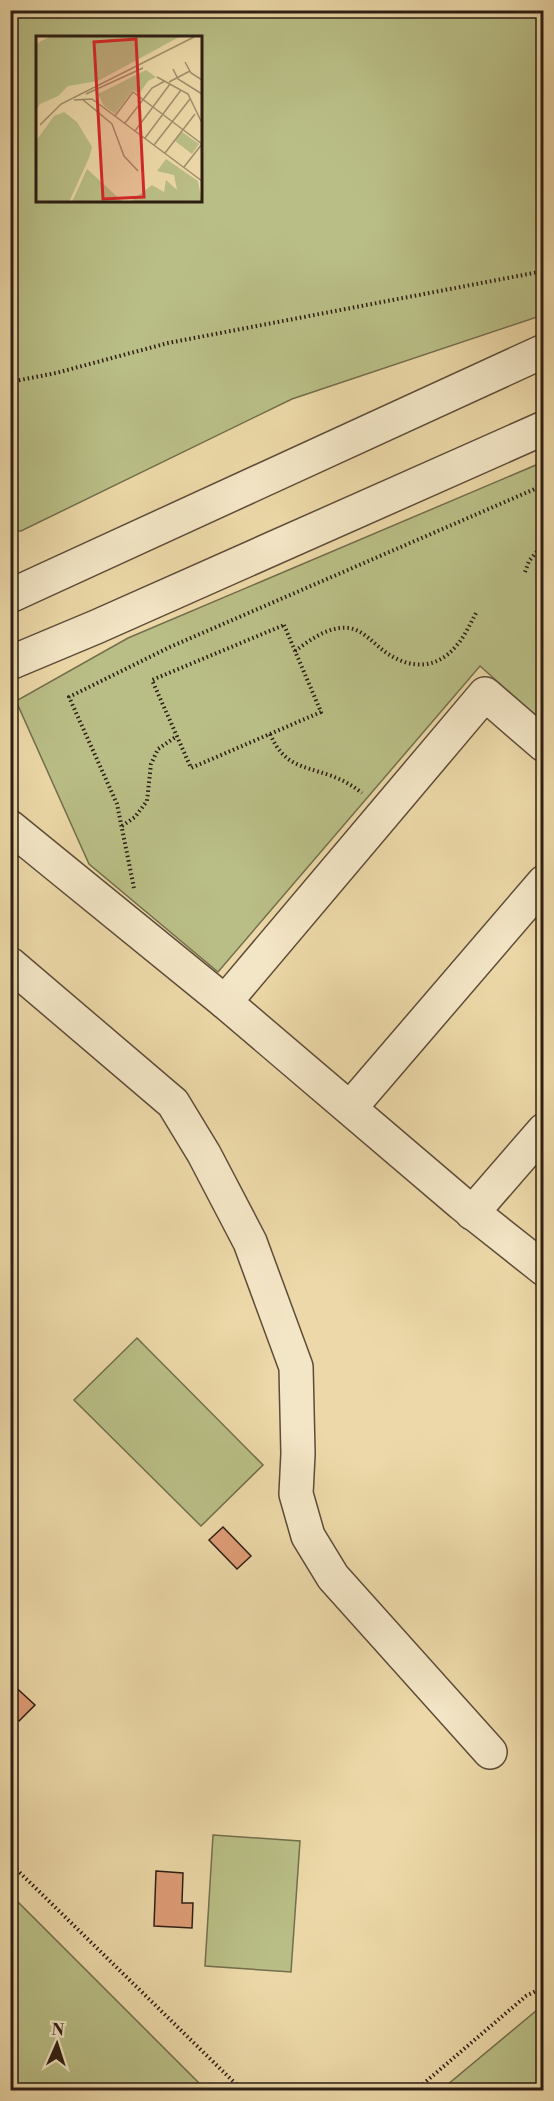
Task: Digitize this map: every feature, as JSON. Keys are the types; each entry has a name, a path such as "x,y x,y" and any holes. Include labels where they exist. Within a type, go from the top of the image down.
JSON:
{"street":[{"path":"10,596 543,351"},
{"path":"10,663 107,623 543,428"},
{"path":"225,1002 485,693 543,745"},
{"path":"10,827 225,1002 472,1213 543,1269"},
{"path":"350,1108 543,882"},
{"path":"10,964 172,1103 204,1154 250,1242 296,1367 298,1454 296,1494 308,1536 333,1577 490,1752"},
{"path":"472,1213 543,1130"}],"path":[{"path":"10,382 56,373 168,343 543,271"},
{"path":"144,936 117,804 69,697 170,646 543,485"},
{"path":"525,572 529,561 543,543"},
{"path":"295,651 324,633 350,628 360,632 396,659 412,665 422,665 452,651 476,614"},
{"path":"284,625 295,651 321,712 191,768 152,680 284,625"},
{"path":"270,734 275,745 293,764 332,776 366,795"},
{"path":"122,826 135,817 147,801 151,764 158,749 177,736"},
{"path":"10,1863 242,2091"},
{"path":"416,2091 526,1996 543,1987"}],"green space":[{"path":"11,10 543,11 543,315 292,399 21,531 11,531"},
{"path":"543,462 543,722 480,666 218,972 89,864 16,701 128,638"},
{"path":"137,1338 263,1465 201,1526 74,1400"},
{"path":"213,1835 300,1841 291,1972 205,1966"},
{"path":"11,1895 206,2090 11,2090"},
{"path":"543,2005 543,2090 441,2090"}],"building":[{"path":"223,1527 251,1556 237,1569 209,1540"},
{"path":"10,1682 35,1705 19,1721 10,1713"},
{"path":"156,1871 183,1873 182,1903 193,1903 192,1928 154,1926"}]}
